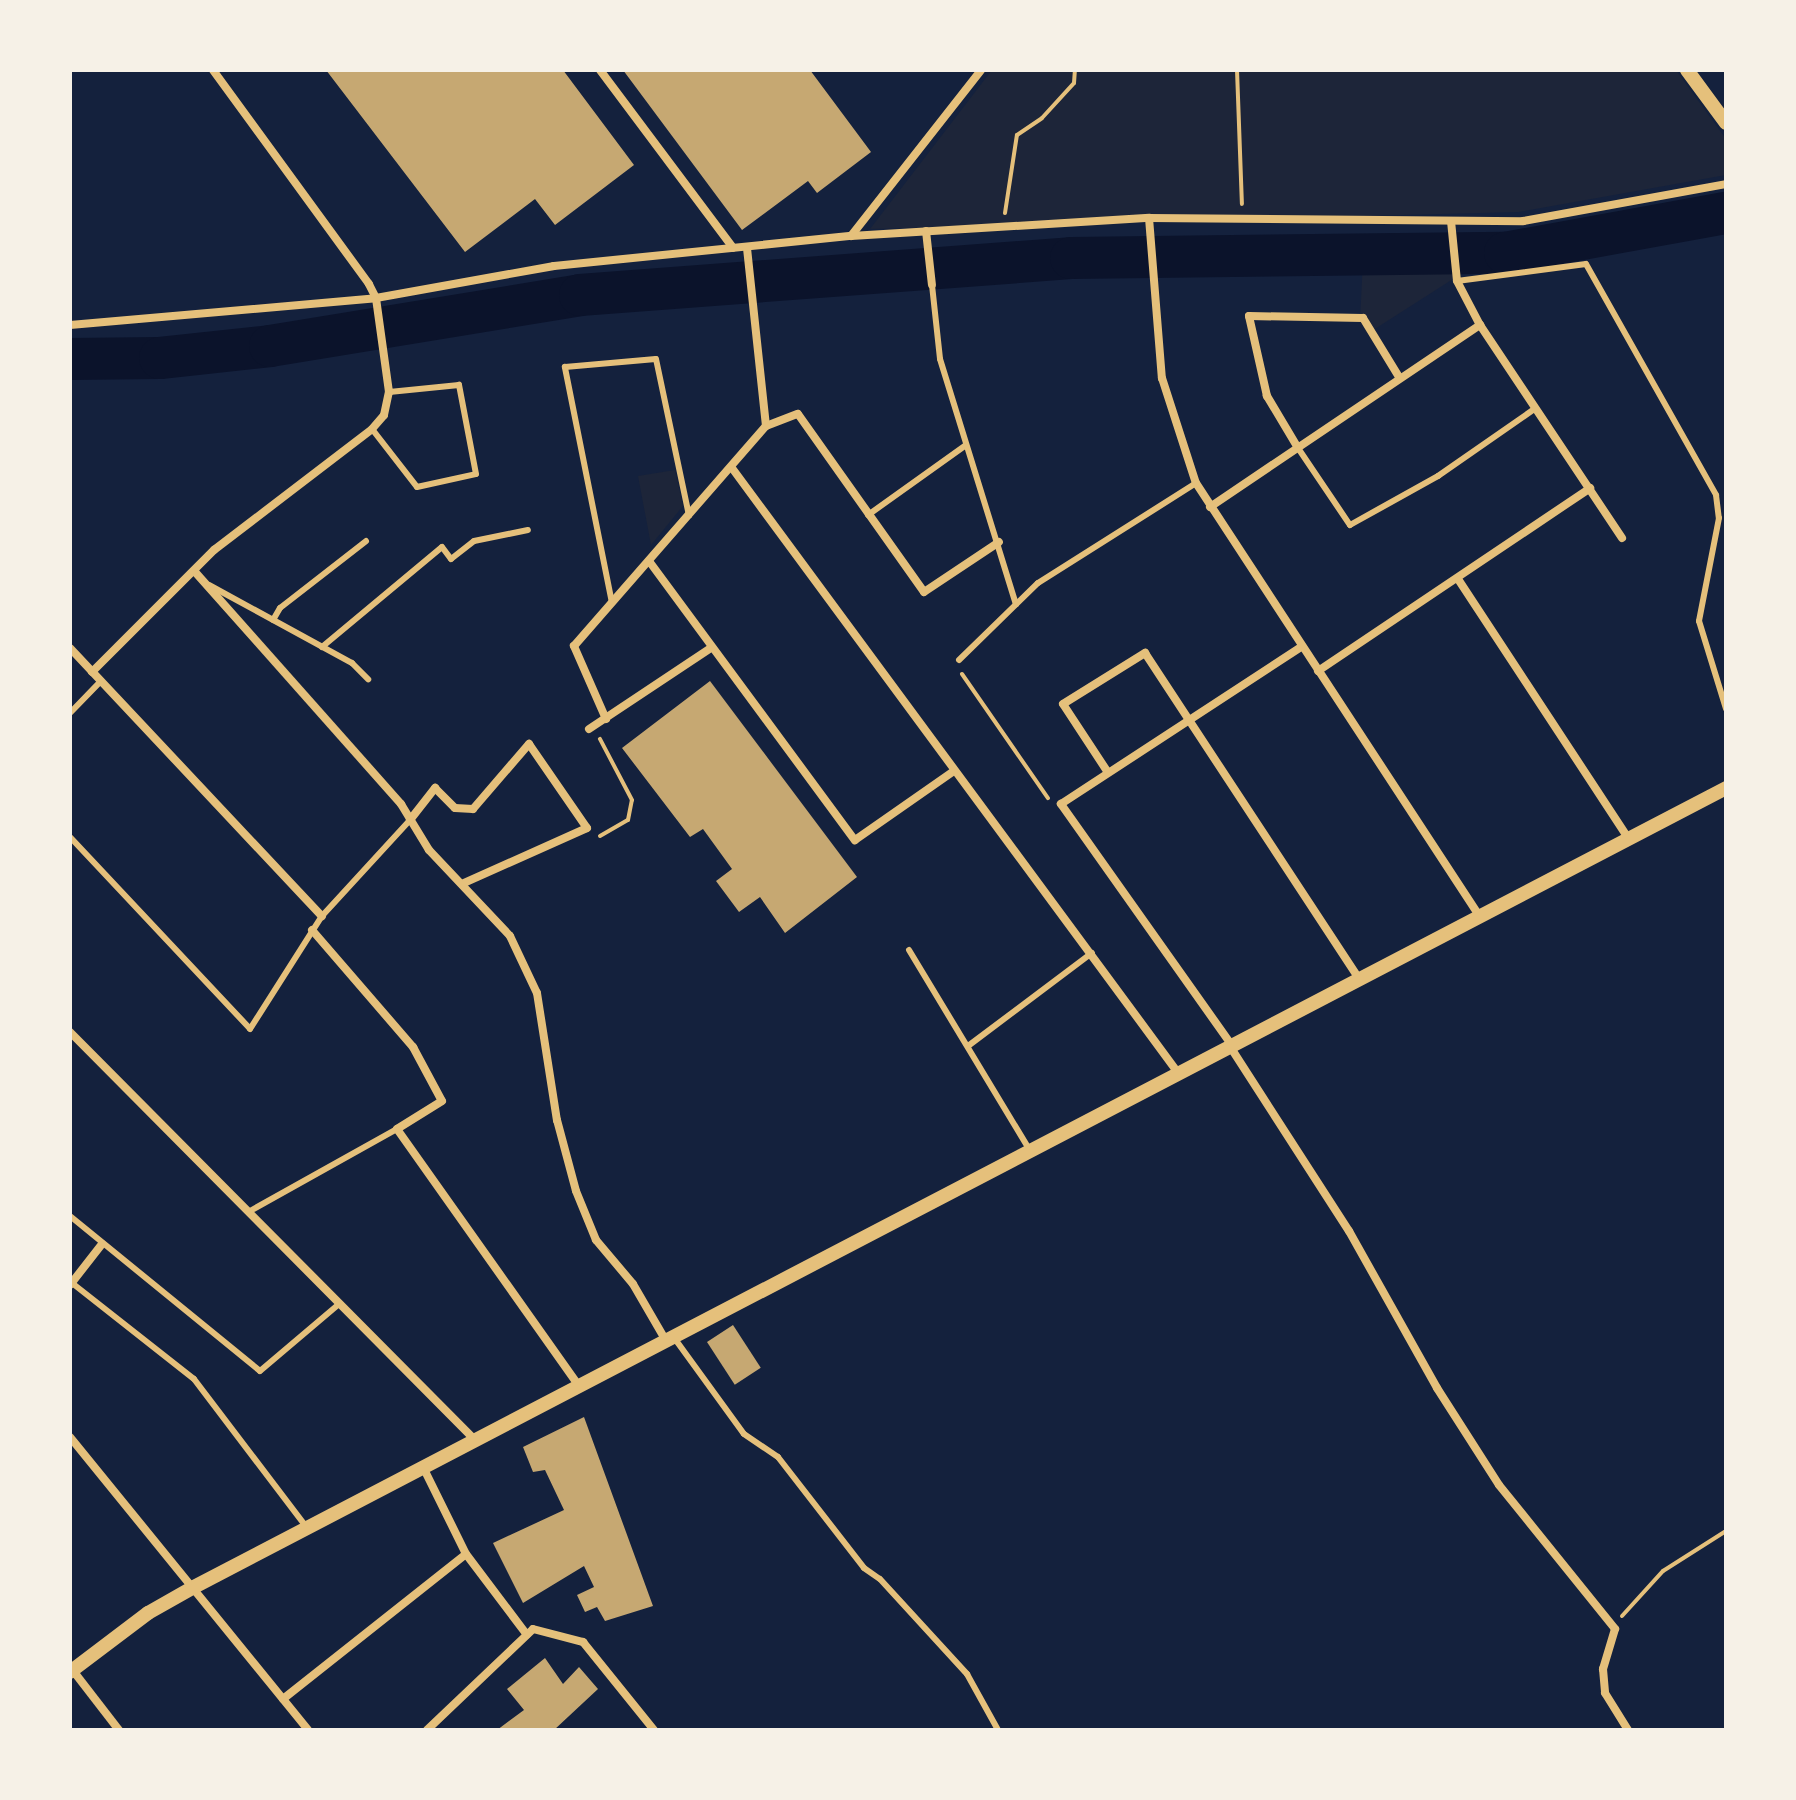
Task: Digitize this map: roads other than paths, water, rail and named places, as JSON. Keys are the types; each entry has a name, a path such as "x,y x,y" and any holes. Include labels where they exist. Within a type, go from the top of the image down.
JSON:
{"street":[{"path":"92,672 197,576 214,550 372,429 384,415 389,392 376,298 360,269 213,70"},
{"path":"600,70 733,248"},
{"path":"851,236 981,70"},
{"path":"1687,70 1726,123"},
{"path":"70,325 376,298 554,266 851,236 1149,218 1523,221 1726,184"},
{"path":"1149,218 1151,291 1162,378 1196,483 1480,917"},
{"path":"1451,221 1457,281 1480,325 1622,538"},
{"path":"926,231 932,285"},
{"path":"747,247 766,426"},
{"path":"1298,448 1267,396 1249,316 1363,318 1399,377"},
{"path":"1210,507 1480,325"},
{"path":"606,719 574,646 766,426 798,414 924,592 999,542"},
{"path":"732,468 1179,1074"},
{"path":"1318,671 1590,488"},
{"path":"649,561 855,840 954,771"},
{"path":"197,576 410,820 429,850 510,936 537,993 557,1120 576,1191 596,1240 633,1284 670,1339"},
{"path":"1458,579 1629,839"},
{"path":"1302,646 1061,804 1232,1048 1349,1231 1437,1388 1499,1485 1615,1629 1603,1669 1605,1693 1628,1730"},
{"path":"70,648 322,916"},
{"path":"591,728 711,648"},
{"path":"1107,771 1063,704 1145,653 1360,980"},
{"path":"410,820 435,788 455,808 473,809 529,744 587,828 462,884"},
{"path":"119,1730 71,1670 148,1613 1726,788"},
{"path":"312,930 413,1047 442,1101 397,1129 579,1386"},
{"path":"70,1032 145,1112 250,1211 475,1440"},
{"path":"71,1284 102,1244"},
{"path":"70,1437 308,1730"},
{"path":"423,1467 466,1554 527,1635"},
{"path":"283,1699 466,1554"},
{"path":"427,1730 533,1629 583,1642 654,1730"}],"lane":[{"path":"1457,281 1586,264 1716,495 1719,518 1699,621 1726,709"},
{"path":"932,285 940,359 1016,605"},
{"path":"612,603 565,367 656,359 689,517"},
{"path":"372,429 417,487 476,474 459,385 389,392"},
{"path":"1298,448 1350,525 1438,476 1536,408"},
{"path":"868,515 966,445"},
{"path":"959,660 1038,583 1196,483"},
{"path":"322,647 442,547 451,559 474,541 528,530"},
{"path":"273,620 280,608 366,541"},
{"path":"197,576 322,647 368,679"},
{"path":"70,713 101,681"},
{"path":"70,837 250,1029 322,916 410,820"},
{"path":"909,950 1030,1150"},
{"path":"968,1046 1092,953"},
{"path":"250,1211 397,1129"},
{"path":"70,1216 260,1371 339,1304"},
{"path":"71,1284 194,1379 307,1528"},
{"path":"670,1339 744,1434 778,1457 864,1568 880,1579 967,1674 998,1730"}],"waterway":[{"path":"70,359 160,358 270,346 580,295 1071,258 1505,253 1726,213"}]}
